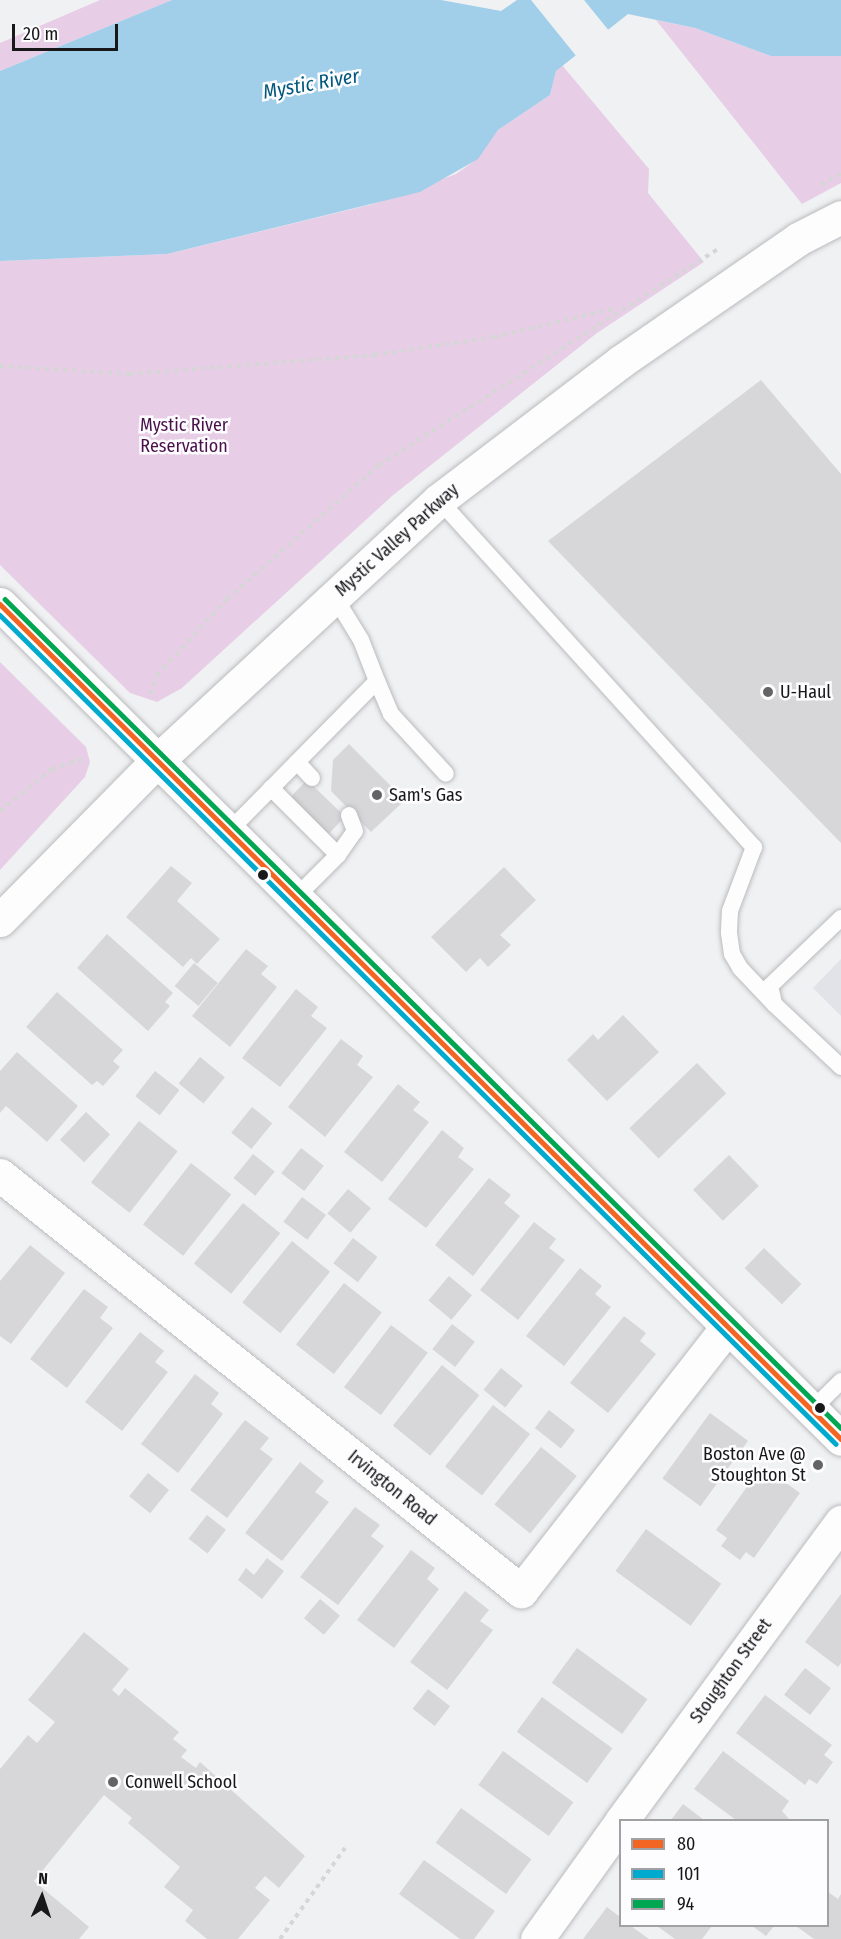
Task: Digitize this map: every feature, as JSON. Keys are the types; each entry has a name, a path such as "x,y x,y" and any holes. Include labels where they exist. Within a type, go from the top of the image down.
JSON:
{"main road":[{"name":"Mystic Valley Parkway","path":"0,920 157,760 440,500 620,362 798,239 841,217"},
{"path":"0,604 297,896 841,1439"},
{"name":"Irvington Road","path":"0,1175 520,1591 728,1326"},
{"name":"Stoughton Street","path":"623,1819 841,1522"},
{"name":"Stoughton Street","path":"537,1939 619,1825"}],"lane":[{"path":"440,500 754,847 730,911 731,943 740,968 774,1004 841,1067"},
{"path":"334,596 361,640 390,714 446,774"},
{"path":"230,830 377,681"},
{"path":"297,762 312,778"},
{"path":"271,788 338,855"},
{"path":"297,896 338,855 355,831 349,815"},
{"path":"774,1004 770,986 841,918"},
{"path":"812,1410 841,1381"}],"path":[{"path":"813,190 841,173"},
{"path":"150,694 157,675 227,600 379,465 620,307 728,243"},
{"path":"0,366 129,374 374,356 494,337 620,307"},
{"path":"0,811 52,769 86,758"},
{"path":"280,1939 345,1848"}],"shaded area":[{"path":"841,959 841,1016 813,988"}],"green space":[{"path":"100,0 172,0 0,71 0,43"},
{"path":"656,20 695,28 771,56 841,56 841,183 802,204"},
{"name":"Mystic River Reservation","path":"562,65 649,169 648,193 704,262 597,333 392,496 182,688 157,702 130,693 0,565 0,261 167,254 373,204 456,174 477,159 498,130 550,95 556,71"},
{"path":"0,662 86,747 90,762 85,777 0,870"}],"water":[{"name":"Mystic River","path":"172,0 441,0 501,11 517,0 841,0 841,56 771,56 695,28 628,14 556,71 550,95 498,130 478,159 420,192 167,254 0,261 0,71"}],"pier":[{"path":"531,0 584,0 610,32 577,57"}],"building":[{"name":"U-Haul","path":"761,380 841,474 841,843 548,541"},
{"path":"349,744 405,800 371,832 331,791 333,760"},
{"path":"307,780 345,817 322,841 283,804"},
{"path":"171,866 192,883 177,901 220,939 197,964 191,958 183,967 126,917"},
{"path":"504,867 536,900 500,935 511,945 488,967 480,958 466,972 431,937"},
{"path":"107,934 173,993 165,1002 170,1006 148,1031 77,968"},
{"path":"246,949 268,966 261,974 277,987 230,1047 192,1016"},
{"path":"194,963 218,983 198,1006 175,986"},
{"path":"296,989 318,1007 311,1016 327,1028 280,1087 242,1058"},
{"path":"57,992 123,1050 113,1061 120,1067 103,1086 97,1081 92,1085 26,1027"},
{"path":"623,1015 659,1052 607,1101 567,1060 593,1034 598,1040"},
{"path":"341,1039 363,1056 357,1065 373,1077 325,1137 288,1107"},
{"path":"17,1052 78,1106 47,1142 6,1106 0,1113 0,1071"},
{"path":"200,1057 225,1077 203,1104 179,1083"},
{"path":"697,1063 726,1093 659,1159 629,1128"},
{"path":"155,1071 179,1090 160,1115 135,1096"},
{"path":"398,1084 420,1102 413,1110 429,1122 382,1182 344,1152"},
{"path":"252,1107 272,1123 251,1149 231,1133"},
{"path":"86,1112 110,1135 84,1162 60,1140"},
{"path":"139,1121 178,1151 130,1213 91,1182"},
{"path":"442,1130 464,1148 458,1157 474,1169 426,1228 388,1199"},
{"path":"301,1148 324,1166 304,1191 281,1173"},
{"path":"253,1154 275,1172 255,1196 233,1178"},
{"path":"729,1155 759,1186 723,1221 693,1190"},
{"path":"191,1163 231,1194 183,1256 143,1224"},
{"path":"489,1178 511,1195 504,1203 520,1216 473,1276 435,1245"},
{"path":"348,1189 371,1208 350,1233 327,1214"},
{"path":"302,1197 326,1215 307,1240 283,1222"},
{"path":"243,1203 280,1233 231,1294 194,1264"},
{"path":"534,1222 556,1239 549,1248 565,1260 518,1320 480,1290"},
{"path":"353,1238 377,1257 358,1282 333,1263"},
{"path":"292,1241 330,1272 280,1333 242,1302"},
{"path":"30,1245 65,1273 11,1344 0,1336 0,1281"},
{"path":"764,1248 801,1284 782,1304 745,1268"},
{"path":"580,1268 602,1286 595,1294 611,1307 564,1366 526,1336"},
{"path":"449,1276 472,1295 451,1320 428,1301"},
{"path":"344,1283 382,1313 334,1374 296,1344"},
{"path":"84,1289 108,1307 100,1318 113,1328 67,1388 30,1359"},
{"path":"624,1316 646,1333 640,1341 656,1354 608,1413 570,1383"},
{"path":"452,1324 475,1342 455,1367 432,1349"},
{"path":"391,1325 428,1353 381,1415 344,1387"},
{"path":"140,1332 164,1351 155,1362 168,1372 122,1431 85,1402"},
{"path":"442,1365 479,1395 430,1456 393,1426"},
{"path":"501,1368 523,1386 505,1407 483,1390"},
{"path":"195,1374 219,1393 211,1404 223,1414 178,1473 141,1444"},
{"path":"493,1405 530,1434 482,1495 445,1466"},
{"path":"549,1410 575,1430 561,1448 535,1428"},
{"path":"710,1413 748,1441 700,1506 662,1479"},
{"path":"245,1420 269,1438 260,1449 273,1459 227,1518 190,1490"},
{"path":"541,1447 577,1476 530,1533 494,1505"},
{"path":"300,1462 324,1481 315,1492 329,1502 282,1561 245,1533"},
{"path":"762,1466 800,1493 754,1558 746,1552 740,1560 721,1546 727,1538 716,1530"},
{"path":"148,1473 169,1490 150,1513 129,1496"},
{"path":"355,1507 380,1525 371,1536 384,1546 338,1605 300,1577"},
{"path":"207,1515 226,1530 207,1553 189,1539"},
{"path":"646,1529 721,1584 691,1626 615,1571"},
{"path":"411,1550 435,1568 427,1579 439,1589 394,1648 357,1620"},
{"path":"267,1558 284,1571 262,1599 238,1580 246,1568 254,1575"},
{"path":"465,1591 489,1610 480,1621 493,1630 447,1690 410,1662"},
{"path":"841,1594 841,1663 838,1667 805,1642"},
{"path":"320,1599 340,1616 324,1635 304,1618"},
{"name":"Conwell School","path":"84,1632 129,1669 112,1690 119,1696 125,1688 179,1732 173,1739 187,1750 181,1757 196,1768 200,1762 305,1856 279,1888 265,1876 255,1888 270,1900 238,1939 207,1939 185,1921 193,1910 164,1887 180,1867 128,1823 132,1818 104,1795 34,1881 89,1927 79,1939 0,1939 0,1769 28,1735 37,1743 55,1722 28,1700"},
{"path":"577,1648 647,1699 622,1734 552,1683"},
{"path":"805,1668 831,1688 810,1715 784,1695"},
{"path":"428,1689 450,1706 435,1726 413,1709"},
{"path":"765,1695 832,1745 824,1755 833,1762 817,1784 809,1779 805,1785 736,1733"},
{"path":"542,1697 612,1748 587,1783 517,1732"},
{"path":"503,1751 573,1802 549,1836 478,1785"},
{"path":"723,1751 789,1801 782,1811 789,1819 735,1819 694,1789"},
{"path":"683,1804 703,1819 672,1819"},
{"path":"461,1808 531,1859 506,1894 436,1843"},
{"path":"424,1860 495,1911 474,1939 460,1939 399,1894"},
{"path":"829,1893 838,1899 841,1894 841,1939 814,1939 797,1927 829,1927"},
{"path":"607,1907 619,1916 619,1927 632,1927 649,1939 583,1939"},
{"path":"658,1927 711,1927 702,1939 675,1939"},
{"path":"753,1927 773,1927 766,1936"}],"transit line":[{"name":"94","path":"5,599 841,1428"},
{"name":"80","path":"0,604 841,1439"},
{"name":"101","path":"0,615 836,1444"}],"place":[{"name":"U-Haul","path":"768,692"},
{"name":"Sam's Gas","path":"377,795"},
{"name":"Boston Ave @ Stoughton St","path":"818,1465"},
{"name":"Conwell School","path":"113,1782"}]}
